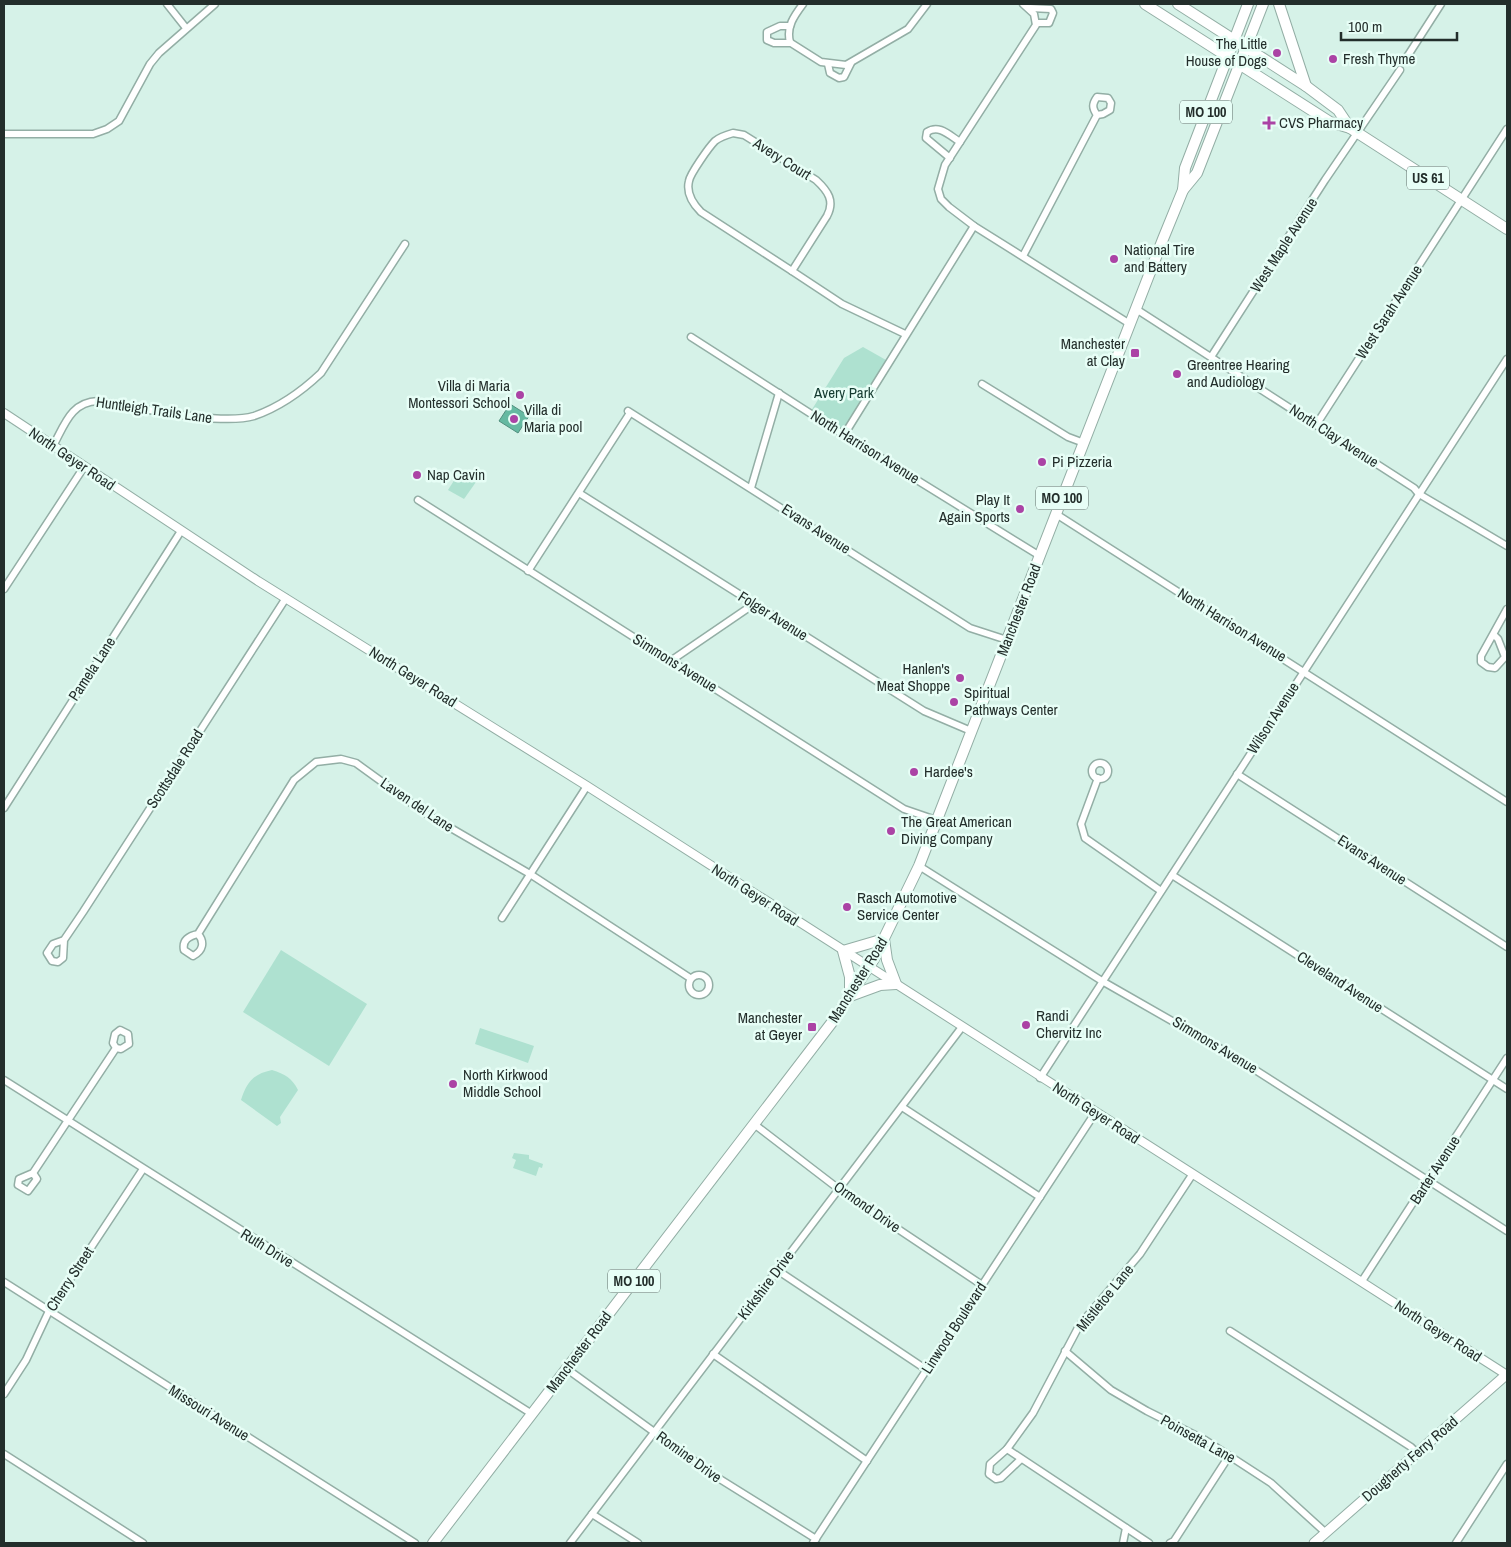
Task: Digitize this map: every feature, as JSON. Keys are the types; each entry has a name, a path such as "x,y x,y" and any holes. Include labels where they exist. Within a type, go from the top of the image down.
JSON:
{"main road":[{"name":"US 61","path":"1145,4 1330,122 1354,130 1507,229"},
{"name":"US 61","path":"1178,4 1306,86 1338,110 1354,130"},
{"name":"Manchester Road","path":"433,1543 754,1124 850,996 869,967 919,866 1183,190 1185,168 1248,4"},
{"name":"Manchester Road","path":"1183,190 1197,173 1263,4"},
{"path":"1279,4 1306,86"},
{"path":"884,938 887,960 896,984 880,985 850,996 850,977 843,951 884,938"},
{"name":"Dougherty Ferry Road","path":"1314,1543 1507,1375"}],"street":[{"path":"167,4 186,28"},
{"path":"4,134 93,134 107,130 119,121 150,64 186,28 214,4"},
{"path":"790,42 788,34 790,26 803,4"},
{"path":"790,26 772,29 767,32 766,38 774,43 790,42 821,62 842,66 851,63 908,29 927,4"},
{"path":"1023,4 1030,8 1051,9 1054,13 1049,23 1036,24"},
{"path":"1405,60 1441,4"},
{"path":"1030,8 1036,24"},
{"path":"1036,24 950,158 940,177 938,189 941,199 974,226 1130,324"},
{"path":"828,64 830,72 839,78 844,77 851,63"},
{"name":"West Maple Avenue","path":"1211,357 1354,130 1400,70"},
{"path":"1023,256 1097,115"},
{"path":"950,158 931,144 926,138 926,132 932,128 939,128 960,142"},
{"name":"West Sarah Avenue","path":"1316,425 1507,129"},
{"name":"Avery Court","path":"792,271 832,208 826,189 816,180 744,135 732,133 723,136 714,142 689,179 688,190 693,203 701,212 842,304 905,334"},
{"path":"844,435 905,334 974,226"},
{"name":"Huntleigh Trails Lane","path":"53,446 75,409 85,401 98,401 216,419 252,416 283,403 304,390 321,373 405,244"},
{"name":"North Clay Avenue","path":"1136,309 1420,494 1507,546"},
{"name":"North Harrison Avenue","path":"691,337 844,435 1040,556"},
{"name":"Wilson Avenue","path":"1040,1078 1303,670 1507,359"},
{"path":"982,384 1068,437 1084,443"},
{"path":"751,488 779,393"},
{"name":"Evans Avenue","path":"579,493 629,412 970,628 1007,640"},
{"name":"North Geyer Road","path":"4,413 181,531 587,786 1040,1078 1362,1281 1507,1375"},
{"path":"4,589 84,467"},
{"path":"528,571 579,493"},
{"name":"Folger Avenue","path":"579,493 924,711 971,731"},
{"name":"Simmons Avenue","path":"418,500 904,809 936,820"},
{"name":"North Harrison Avenue","path":"1056,514 1507,802"},
{"name":"Pamela Lane","path":"4,808 181,531"},
{"name":"Scottsdale Road","path":"64,940 286,598"},
{"path":"672,660 754,604"},
{"path":"1494,635 1498,639 1505,657 1495,668 1488,667 1481,662 1484,650 1507,609"},
{"name":"Laven del Lane","path":"198,934 294,780 316,762 331,759 349,760 356,763 425,813 530,874 690,978"},
{"name":"Evans Avenue","path":"1237,774 1507,947"},
{"path":"1098,778 1081,824 1085,838 1161,891"},
{"path":"502,918 587,786"},
{"name":"Simmons Avenue","path":"919,866 1102,981 1207,1039 1507,1231"},
{"name":"Cleveland Avenue","path":"1172,875 1507,1089"},
{"name":"Kirkshire Drive","path":"570,1543 962,1026"},
{"path":"33,1173 116,1048"},
{"name":"Barter Avenue","path":"1362,1281 1507,1058"},
{"name":"Ruth Drive","path":"4,1080 532,1414"},
{"path":"902,1107 1040,1197"},
{"name":"Linwood Boulevard","path":"815,1541 1095,1113"},
{"name":"Ormond Drive","path":"754,1124 839,1188 982,1286"},
{"name":"Cherry Street","path":"4,1394 26,1360 49,1311 143,1169"},
{"name":"Mistletoe Lane","path":"1021,1459 1001,1478 992,1477 988,1468 1007,1449 1034,1413 1079,1326 1140,1254 1192,1175"},
{"path":"777,1270 927,1370"},
{"name":"Missouri Avenue","path":"4,1282 414,1543"},
{"path":"1230,1331 1411,1447 1417,1453"},
{"name":"Poinsetta Lane","path":"1065,1351 1111,1390 1147,1412 1205,1440 1271,1483 1326,1533"},
{"path":"713,1354 866,1462"},
{"name":"Romine Drive","path":"567,1368 715,1476 815,1541"},
{"path":"1007,1449 1149,1543"},
{"path":"4,1454 143,1543"},
{"path":"1170,1543 1174,1541 1229,1456"},
{"path":"1456,1543 1507,1464"},
{"path":"592,1514 638,1543"},
{"path":"1123,1543 1126,1528"}],"green space":[{"name":"Avery Park","path":"863,347 886,360 843,431 811,411 844,358"},
{"path":"460,471 476,482 464,499 448,490"},
{"path":"281,950 367,1004 329,1066 243,1012"},
{"path":"480,1028 534,1046 528,1063 475,1044"},
{"path":"272,1070 288,1077 298,1090 280,1117 281,1123 277,1126 241,1100 248,1084 255,1077"},
{"path":"514,1153 529,1155 529,1159 543,1164 542,1168 539,1167 536,1176 513,1168 516,1160 512,1158"}],"shaded area":[{"name":"Villa di Maria pool","path":"510,404 529,416 518,433 499,421"}],"place":[{"name":"The Little House of Dogs","path":"1277,53"},
{"name":"Fresh Thyme","path":"1333,59"},
{"name":"CVS Pharmacy","path":"1269,123"},
{"name":"National Tire and Battery","path":"1114,259"},
{"name":"Manchester at Clay","path":"1135,353"},
{"name":"Greentree Hearing and Audiology","path":"1177,374"},
{"name":"Villa di Maria Montessori School","path":"520,395"},
{"name":"Villa di Maria pool","path":"514,419"},
{"name":"Pi Pizzeria","path":"1042,462"},
{"name":"Nap Cavin","path":"417,475"},
{"name":"Play It Again Sports","path":"1020,509"},
{"name":"Hanlen's Meat Shoppe","path":"960,678"},
{"name":"Spiritual Pathways Center","path":"954,702"},
{"name":"Hardee's","path":"914,772"},
{"name":"The Great American Diving Company","path":"891,831"},
{"name":"Rasch Automotive Service Center","path":"847,907"},
{"name":"Randi Chervitz Inc","path":"1026,1025"},
{"name":"Manchester at Geyer","path":"812,1027"},
{"name":"North Kirkwood Middle School","path":"453,1084"}]}
